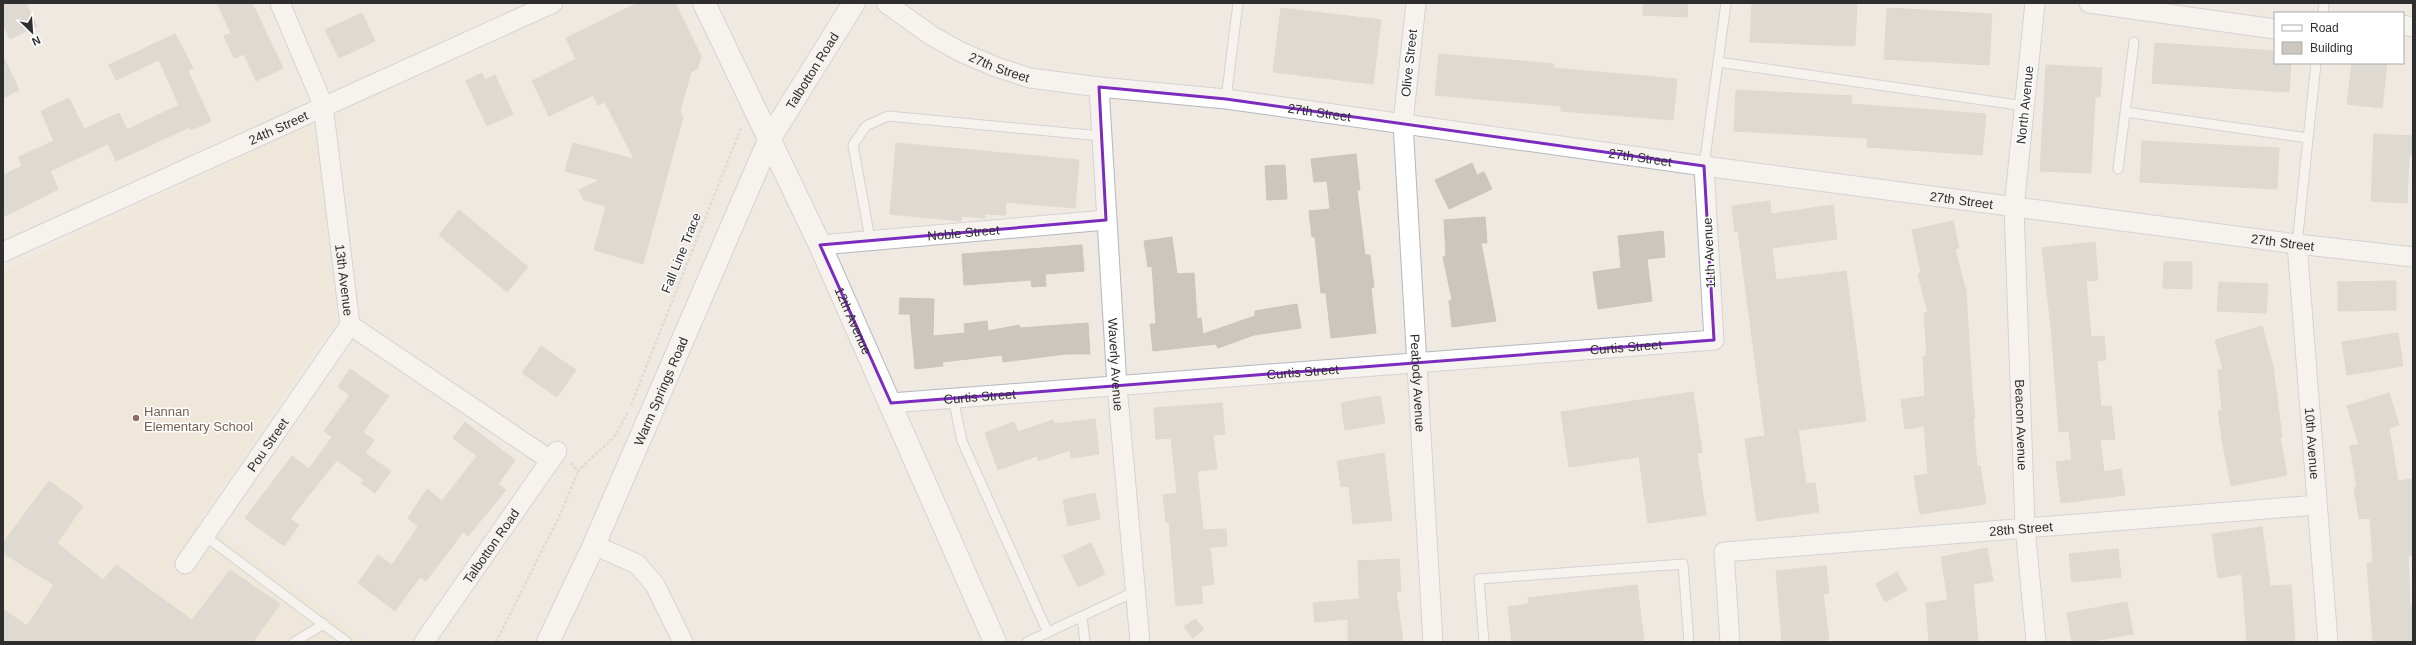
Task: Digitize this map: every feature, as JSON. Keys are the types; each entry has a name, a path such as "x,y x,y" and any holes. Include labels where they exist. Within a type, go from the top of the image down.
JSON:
{"main road":[{"name":"12th Avenue","path":"704,3 820,245 891,403 995,642"},
{"name":"Talbotton Road","path":"770,138 854,3"},
{"name":"Warm Springs Road","path":"548,642 594,545 770,138"}],"street":[{"name":"13th Avenue","path":"280,3 323,105 350,325 554,455"},
{"name":"24th Street","path":"3,252 323,105 552,3"},
{"name":"27th Street","path":"886,3 932,36 996,67 1030,78 1099,87 1226,99 1704,166 2297,244 2413,256"},
{"name":"Olive Street","path":"1403,123 1416,3"},
{"name":"North Avenue","path":"2014,207 2035,3"},
{"path":"2089,3 2274,29"},
{"name":"Waverly Avenue","path":"1099,87 1117,386 1140,642"},
{"name":"Peabody Avenue","path":"1403,123 1416,362 1434,642"},
{"name":"11th Avenue","path":"1704,166 1714,340"},
{"name":"Beacon Avenue","path":"2014,207 2025,527 2036,642"},
{"name":"Noble Street","path":"820,245 870,239 1106,220"},
{"name":"10th Avenue","path":"2297,244 2328,642"},
{"name":"Pou Street","path":"185,564 350,325"},
{"name":"Curtis Street","path":"891,403 1714,340"},
{"name":"Talbotton Road","path":"424,642 554,455"},
{"name":"28th Street","path":"1730,642 1724,552 2317,505"},
{"path":"594,545 637,564 655,585 683,642"}],"lane":[{"path":"1226,99 1238,3"},
{"path":"1704,166 1726,3"},
{"path":"2118,169 2134,42"},
{"path":"1718,62 2025,106"},
{"path":"2297,244 2316,64"},
{"path":"2125,112 2308,138"},
{"path":"870,239 853,145 866,126 888,116 1101,136"},
{"path":"954,398 962,441 1048,633"},
{"path":"205,536 348,642"},
{"path":"1484,642 1479,578 1683,564 1689,642"},
{"path":"1027,642 1136,592"},
{"path":"1082,616 1085,642"},
{"path":"294,642 324,624"}],"path":[{"name":"Fall Line Trace","path":"578,471 614,437 628,412 742,130 738,123"},
{"path":"496,642 560,515 578,471 554,455"}],"highlighted area":[{"path":"1099,87 1226,99 1704,166 1714,340 891,403 820,245 1106,220"}],"shaded area":[{"name":"Hannan Elementary School","path":"315,121 337,317 201,518 368,642 3,642 3,272"}],"building":[{"path":"3,3 26,3 37,26 10,39 3,24"},
{"path":"217,3 252,3 283,68 256,81 244,54 234,58 224,36 231,33"},
{"path":"638,3 675,3 701,56 698,68 691,72 680,111 683,117 643,264 594,250 606,206 584,200 579,190 600,180 565,171 573,143 634,159 605,102 598,105 593,95 549,116 532,81 576,59 566,38"},
{"path":"1643,3 1688,3 1687,17 1643,15"},
{"path":"1752,3 1857,3 1855,46 1750,42"},
{"path":"1281,8 1381,20 1373,84 1273,72"},
{"path":"1887,8 1992,14 1989,65 1884,59"},
{"path":"362,13 375,41 339,58 325,30"},
{"path":"175,34 193,68 188,71 211,121 191,130 190,127 116,161 108,144 50,171 58,189 3,217 3,175 22,166 18,157 54,141 41,111 69,98 84,129 119,113 127,130 179,105 159,60 116,80 109,65"},
{"path":"2155,43 2274,51 2274,64 2291,64 2289,92 2152,83"},
{"path":"1439,54 1554,64 1553,68 1677,79 1673,120 1561,111 1561,106 1435,95"},
{"path":"3,56 19,90 3,98"},
{"path":"2352,64 2387,64 2382,108 2347,104"},
{"path":"2046,65 2102,68 2100,97 2095,97 2091,173 2040,171"},
{"path":"482,73 485,80 495,75 513,114 487,126 466,81"},
{"path":"1736,90 1852,96 1851,104 1986,114 1982,155 1867,147 1867,138 1734,131"},
{"path":"2374,134 2413,136 2413,155 2409,155 2407,203 2371,201"},
{"path":"2142,141 2279,148 2277,189 2140,182"},
{"path":"896,143 1079,160 1075,208 1006,202 1005,215 985,214 985,218 962,216 961,221 890,214"},
{"path":"1356,154 1360,190 1357,190 1365,255 1370,255 1374,287 1371,288 1376,333 1331,338 1326,293 1321,293 1315,237 1312,237 1309,211 1330,209 1327,181 1314,182 1311,159"},
{"path":"1472,163 1477,175 1484,172 1492,189 1449,209 1435,180"},
{"path":"1285,165 1287,199 1267,200 1265,166"},
{"path":"1770,201 1771,214 1833,205 1837,239 1772,248 1776,280 1846,271 1866,421 1798,430 1806,484 1815,483 1819,512 1757,521 1745,439 1765,436 1738,231 1735,232 1732,206"},
{"path":"459,210 528,267 507,292 439,235"},
{"path":"1485,217 1487,243 1481,243 1496,321 1452,327 1449,301 1452,300 1443,257 1446,256 1444,220"},
{"path":"1953,221 1959,248 1955,249 1966,291 1977,466 1980,466 1986,504 1920,514 1914,476 1928,474 1924,426 1905,429 1901,400 1925,396 1923,356 1927,356 1924,313 1928,313 1918,274 1921,273 1912,230"},
{"path":"1663,231 1665,257 1647,259 1652,301 1598,309 1593,272 1621,268 1618,236"},
{"path":"1172,237 1177,274 1194,273 1197,319 1201,318 1203,334 1255,316 1255,311 1297,304 1301,328 1254,335 1218,348 1216,344 1153,351 1150,324 1156,324 1152,266 1148,267 1144,241"},
{"path":"2095,242 2098,280 2086,281 2091,337 2104,336 2106,360 2097,361 2101,407 2111,406 2115,439 2100,440 2104,472 2121,469 2125,495 2061,503 2056,462 2072,460 2069,431 2059,432 2051,327 2042,248"},
{"path":"1082,245 1084,271 1045,274 1046,286 1032,287 1031,280 964,285 962,254"},
{"path":"2164,262 2192,262 2192,289 2163,288"},
{"path":"2396,281 2396,310 2338,311 2338,282"},
{"path":"2219,282 2268,284 2266,313 2217,311"},
{"path":"900,298 934,299 933,336 965,333 964,324 987,321 988,331 1019,325 1020,328 1088,323 1090,354 1066,354 1003,362 1002,355 942,362 943,366 915,369 910,314 899,314"},
{"path":"2262,326 2273,366 2282,437 2280,438 2287,475 2231,486 2218,411 2222,410 2218,370 2223,369 2215,340"},
{"path":"2398,333 2403,366 2347,375 2342,342"},
{"path":"541,346 576,370 557,397 522,373"},
{"path":"350,369 389,396 363,432 374,440 365,453 391,471 375,493 361,483 364,480 337,460 290,519 299,525 284,546 245,518 292,456 309,469 332,437 324,431 350,395 338,387"},
{"path":"1693,392 1702,452 1697,453 1706,515 1648,523 1639,457 1569,467 1561,412"},
{"path":"2389,393 2399,425 2389,428 2398,481 2413,479 2413,555 2408,556 2410,607 2413,606 2413,641 2406,642 2373,642 2367,563 2373,563 2370,518 2359,519 2354,487 2357,487 2350,446 2359,445 2347,406"},
{"path":"1380,396 1385,423 1345,430 1341,403"},
{"path":"1222,403 1225,434 1213,435 1217,469 1197,471 1203,530 1226,529 1227,546 1210,547 1214,584 1201,586 1203,603 1176,606 1169,521 1166,522 1163,495 1177,493 1171,438 1156,439 1154,408"},
{"path":"1095,419 1099,454 1071,458 1070,450 1038,461 1037,456 998,470 985,433 1014,422 1018,432 1053,420 1054,424"},
{"path":"465,422 515,460 498,484 506,490 468,536 463,532 426,581 420,577 395,611 358,583 378,555 392,565 418,527 408,518 427,489 442,501 477,456 453,438"},
{"path":"1384,453 1392,520 1353,524 1349,486 1341,487 1337,461"},
{"path":"49,481 83,506 57,543 103,580 116,565 192,620 230,570 280,604 253,642 3,642 3,609 27,626 54,585 3,553 3,543"},
{"path":"1095,493 1100,519 1068,526 1063,500"},
{"path":"2262,527 2270,586 2291,585 2295,642 2247,642 2242,574 2218,578 2212,534"},
{"path":"1091,543 1105,574 1078,587 1063,556"},
{"path":"1987,548 1993,581 1973,584 1978,642 1929,642 1926,603 1948,600 1941,557"},
{"path":"2118,549 2121,577 2072,582 2069,554"},
{"path":"1399,559 1401,591 1396,591 1403,642 1348,642 1348,619 1315,622 1313,603 1359,599 1358,561"},
{"path":"1826,566 1829,593 1823,594 1829,640 1782,642 1776,571"},
{"path":"1897,572 1907,590 1885,602 1876,584"},
{"path":"1637,585 1644,642 1512,642 1508,607 1529,604 1528,598"},
{"path":"2127,602 2133,634 2088,642 2072,642 2067,613"},
{"path":"1195,619 1204,629 1193,638 1184,627"}],"place":[{"name":"Hannan Elementary School","path":"136,418"}]}
